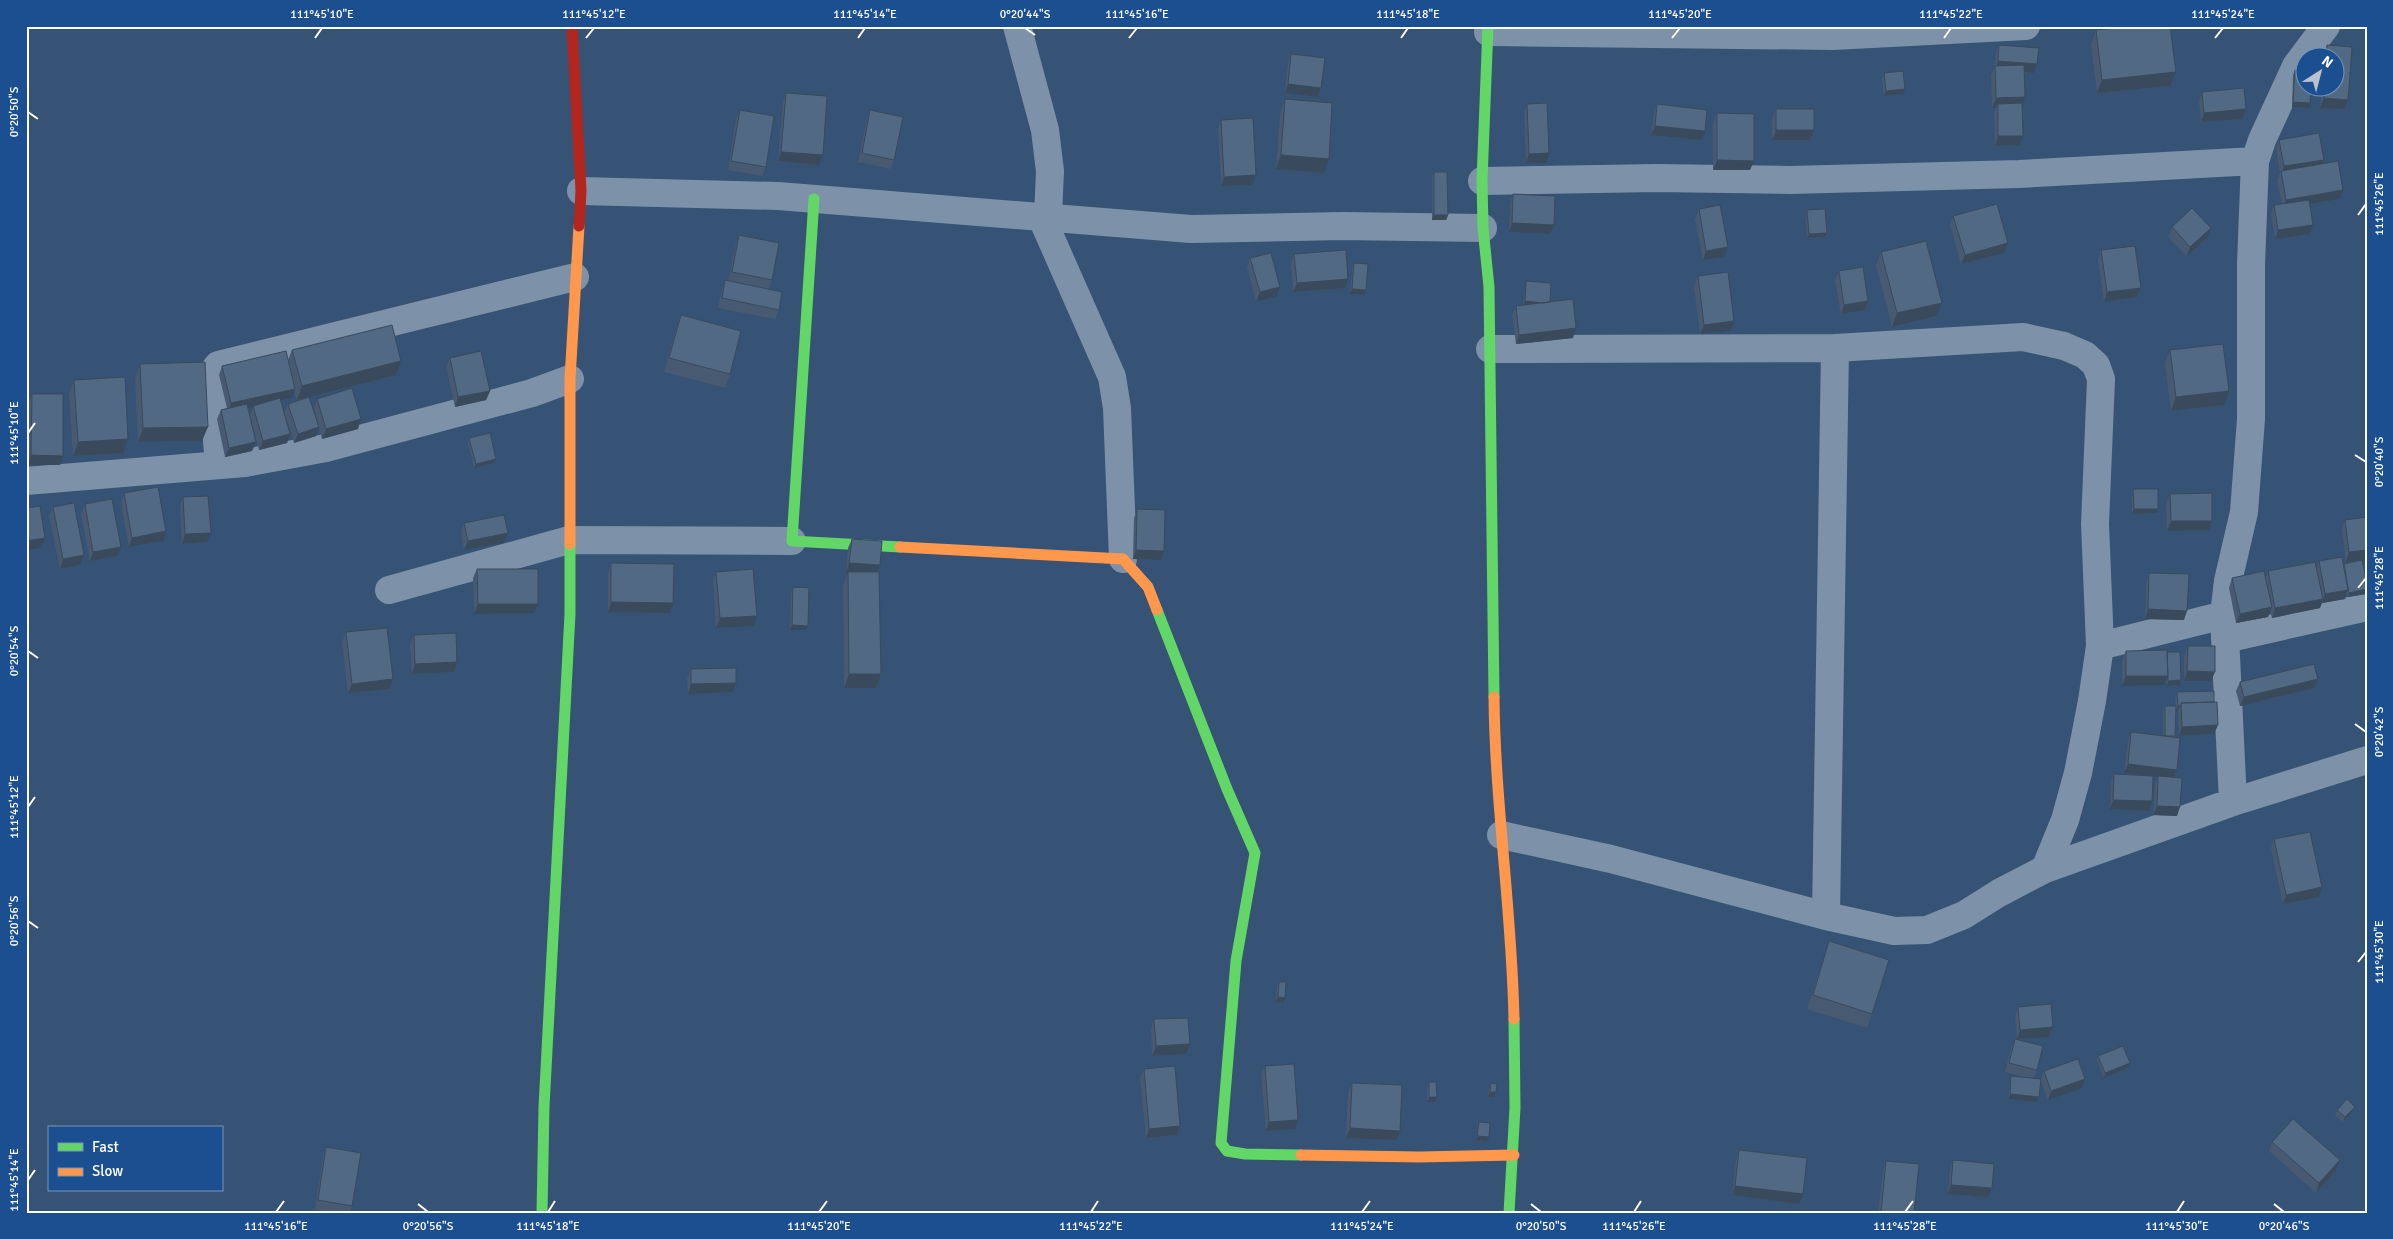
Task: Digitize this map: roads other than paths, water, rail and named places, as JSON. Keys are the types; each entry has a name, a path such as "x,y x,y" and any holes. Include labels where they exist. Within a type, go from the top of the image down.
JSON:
{"street":[{"path":"542,1213 544,1107 570,614 570,379 581,190 572,26"},
{"path":"1017,26 1045,130 1050,171 1045,216 1112,377 1117,408 1122,559 1148,587 1170,638 1227,789 1255,853 1236,961 1221,1143 1227,1151 1245,1154 1419,1157 1514,1155"},
{"path":"1509,1213 1514,1155 1515,1108 1513,958 1500,835 1494,714 1489,288 1483,228 1482,181 1488,29 1832,31 2026,26"},
{"path":"2233,802 2224,627 2228,581 2244,512 2249,438 2255,161 2262,140 2296,66 2326,26"},
{"path":"1482,181 1657,178 1800,180 2019,174 2255,161"},
{"path":"581,190 814,199 1191,229 1342,226 1483,228"},
{"path":"792,541 814,199"},
{"path":"219,464 212,374 218,364 575,277"},
{"path":"1490,349 1835,348 2023,337 2064,346 2085,355 2096,365 2102,379 2094,524 2100,646 2092,702 2078,773 2065,820 2045,870"},
{"path":"1826,916 1835,348"},
{"path":"26,481 245,463 326,448 532,393 570,379"},
{"path":"389,590 569,540 792,541 1122,559"},
{"path":"2100,646 2367,607"},
{"path":"1500,835 1611,859 1826,916 1894,931 1927,930 1964,915 1999,893 2045,870 2233,802 2367,760"}]}
